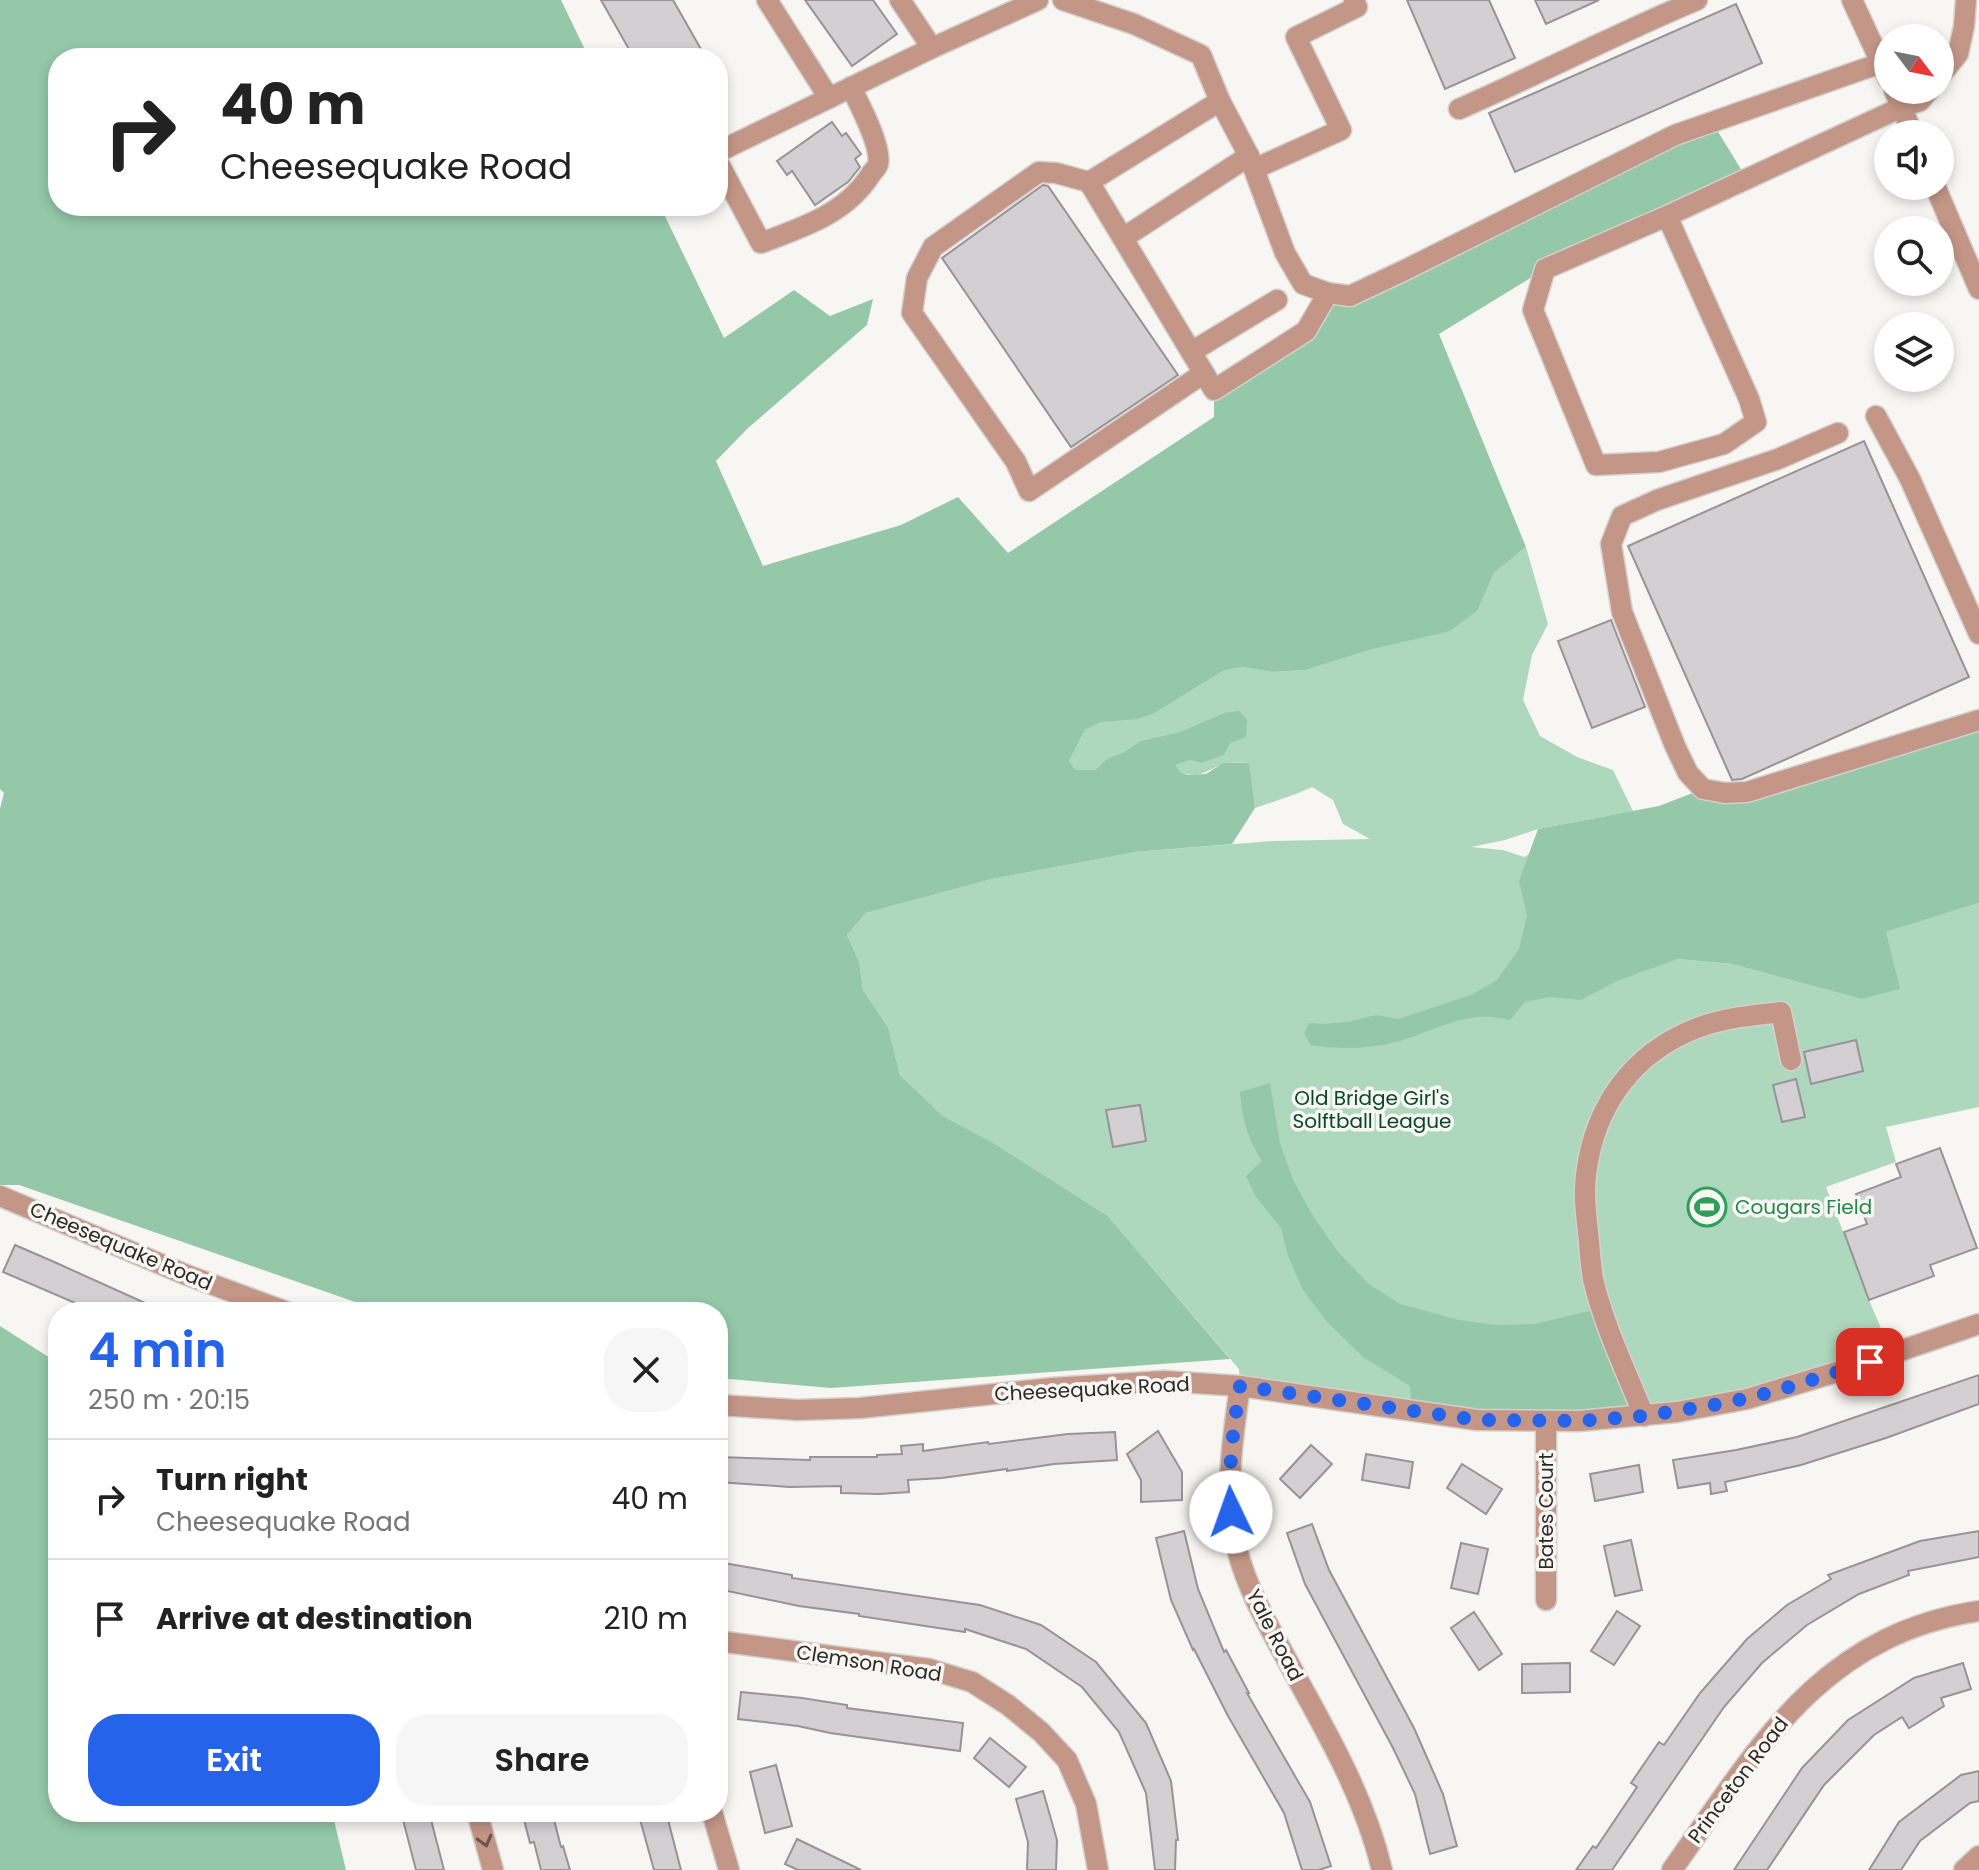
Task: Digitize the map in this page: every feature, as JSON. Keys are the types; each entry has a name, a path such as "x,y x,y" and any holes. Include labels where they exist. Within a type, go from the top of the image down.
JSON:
{"street":[{"path":"767,0 829,98"},
{"path":"900,0 932,48"},
{"path":"1063,0 1134,24 1201,55 1220,101 1252,163 1285,253 1303,284 1328,293 1350,296 1675,135 1874,73"},
{"path":"1123,238 1252,163 1341,130 1296,37 1357,7 1354,0"},
{"path":"1459,109 1697,0"},
{"path":"1852,0 1874,47"},
{"path":"1954,59 1958,54 1964,26 1966,0"},
{"path":"728,147 1030,1"},
{"path":"1958,54 1979,45"},
{"path":"728,181 761,243 822,219 844,204 865,184 878,163 876,143 851,87"},
{"path":"1089,182 1220,101"},
{"path":"1667,216 1749,399 1756,422 1724,444 1659,462 1596,465 1533,310 1545,269 1667,216 1886,104"},
{"path":"1204,373 1029,491 1016,462 912,313 917,278 933,247 1039,172 1089,182 1123,238 1191,352 1204,373 1214,390 1306,331 1328,293"},
{"path":"1943,200 1972,255 1979,289"},
{"path":"1191,352 1277,300"},
{"path":"1876,416 1910,479 1979,634"},
{"path":"1838,433 1778,459 1657,500 1622,516 1611,544 1622,612 1688,773 1703,789 1725,793 1747,792 1979,720"},
{"path":"1644,1416 1610,1331 1593,1277 1586,1211 1586,1176 1605,1107 1620,1084 1656,1049 1699,1027 1739,1017 1781,1012 1791,1060"},
{"name":"Cheesequake Road","path":"0,1196 184,1274 260,1302"},
{"name":"Cheesequake Road","path":"728,1406 798,1410 860,1408 1052,1388 1164,1381 1240,1386 1477,1420 1546,1422 1644,1416 1773,1392 1979,1324"},
{"name":"Yale Road","path":"1240,1386 1229,1476 1231,1512 1244,1573 1349,1776 1369,1824 1382,1870"},
{"name":"Bates Court","path":"1546,1422 1546,1600"},
{"name":"Princeton Road","path":"1672,1870 1761,1744 1791,1709 1822,1680 1848,1660 1898,1633 1941,1618 1979,1611"},
{"name":"Clemson Road","path":"728,1642 929,1669 972,1682 1008,1705 1041,1732 1067,1760 1086,1804 1098,1870"},
{"path":"480,1822 493,1870"},
{"path":"715,1822 729,1870"},
{"path":"1964,1870 1979,1856"}],"green space":[{"path":"0,0 561,0 584,48 48,48 48,216 665,216 724,338 794,290 830,316 873,299 867,325 748,428 716,461 763,566 901,525 958,497 1008,553 1214,417 1214,390 1306,331 1328,293 1350,296 1712,122 1747,179 1545,269 1439,334 1526,547 1494,573 1478,610 1450,631 1373,649 1306,670 1272,672 1241,667 1223,671 1155,713 1137,719 1102,722 1085,730 1069,761 1076,770 1095,770 1108,758 1140,741 1179,732 1224,713 1239,711 1247,720 1246,737 1230,743 1224,755 1201,763 1190,760 1176,765 1180,772 1188,775 1206,774 1223,763 1249,763 1255,808 1232,844 1136,852 992,879 866,913 847,935 859,961 863,990 888,1027 900,1075 943,1116 992,1142 1108,1216 1230,1359 831,1388 728,1379 728,1302 355,1302 19,1185 0,1185 0,809 4,793 0,789"},
{"name":"Old Bridge Girl's Solftball League","path":"1526,547 1548,624 1532,655 1523,700 1540,736 1577,757 1613,770 1633,811 1538,829 1471,847 1503,850 1524,857 1537,850 1677,959 1732,964 1861,999 1886,932 1979,903 1979,1107 1886,1127 1896,1162 1826,1187 1892,1354 1773,1392 1579,1421 1240,1386 1239,1369 1108,1216 992,1142 943,1116 900,1075 888,1027 863,990 859,961 847,935 866,913 992,879 1136,852 1273,841 1370,839 1343,824 1333,800 1312,787 1255,808 1248,763 1223,764 1197,775 1180,772 1176,765 1190,760 1224,713 1179,732 1140,741 1108,758 1095,770 1076,770 1069,761 1085,730 1102,722 1155,713 1223,671 1241,667 1272,672 1306,670 1478,610 1494,573"},
{"path":"1979,720 1979,903 1886,932 1900,989 1861,999 1732,964 1677,959 1617,981 1581,1000 1550,997 1525,1002 1510,1020 1486,1017 1466,1019 1398,1041 1359,1048 1311,1045 1304,1034 1309,1023 1348,1022 1376,1015 1399,1019 1473,994 1497,980 1519,949 1527,916 1519,881 1538,829 1659,806 1703,789 1725,793"},
{"path":"1270,1083 1280,1143 1293,1180 1338,1252 1369,1284 1400,1304 1459,1320 1496,1325 1535,1324 1602,1308 1644,1416 1412,1411 1410,1386 1363,1357 1327,1322 1303,1290 1288,1256 1281,1228 1256,1197 1246,1176 1262,1161 1246,1127 1240,1092"},
{"path":"0,1326 48,1357 48,1822 334,1822 346,1870 0,1870"}],"building":[{"path":"601,0 673,0 700,48 628,48"},
{"path":"805,0 873,0 897,34 852,66"},
{"path":"1407,0 1489,0 1515,58 1445,89"},
{"path":"1535,0 1599,0 1546,24"},
{"path":"1736,4 1762,63 1515,172 1489,113"},
{"path":"832,122 842,136 846,133 861,154 855,159 860,167 848,182 815,205 792,171 787,175 777,161"},
{"path":"1043,185 1048,186 1178,375 1071,447 942,258"},
{"path":"1864,441 1969,677 1742,779 1732,780 1628,546"},
{"path":"1611,620 1645,707 1592,728 1558,641"},
{"path":"1856,1040 1863,1071 1811,1084 1804,1052"},
{"path":"1796,1079 1805,1117 1782,1122 1773,1085"},
{"path":"1140,1105 1146,1141 1113,1147 1106,1110"},
{"path":"1940,1148 1977,1248 1930,1265 1934,1276 1869,1300 1844,1232 1867,1224 1856,1194 1901,1177 1896,1164"},
{"path":"15,1245 143,1302 73,1302 3,1272"},
{"path":"1979,1375 1979,1404 1801,1465 1725,1482 1727,1491 1711,1494 1710,1483 1678,1488 1673,1460 1797,1437"},
{"path":"1158,1431 1182,1472 1182,1500 1141,1502 1141,1480 1127,1454"},
{"path":"1115,1432 1117,1460 908,1480 909,1492 879,1494 841,1493 841,1486 790,1487 728,1483 728,1457 810,1460 810,1457 877,1457 902,1454 901,1446 923,1444 923,1451 1068,1434"},
{"path":"1311,1445 1332,1464 1300,1498 1280,1479"},
{"path":"1366,1454 1413,1462 1409,1488 1362,1480"},
{"path":"1462,1464 1502,1489 1486,1514 1447,1488"},
{"path":"1639,1465 1643,1492 1595,1501 1590,1474"},
{"path":"1312,1524 1329,1570 1414,1728 1443,1794 1457,1846 1430,1854 1415,1794 1305,1584 1287,1533"},
{"path":"1184,1531 1198,1589 1224,1652 1226,1650 1247,1693 1310,1802 1331,1866 1302,1870 1284,1813 1228,1716 1171,1600 1156,1538"},
{"path":"1979,1531 1979,1557 1908,1571 1909,1575 1859,1594 1807,1625 1762,1663 1724,1707 1612,1870 1576,1870 1593,1846 1596,1848 1637,1787 1631,1783 1659,1742 1664,1745 1700,1693 1747,1639 1787,1605 1831,1579 1828,1575 1920,1541"},
{"path":"1631,1540 1642,1590 1615,1596 1604,1546"},
{"path":"1461,1543 1488,1549 1478,1594 1451,1588"},
{"path":"728,1564 792,1575 792,1578 980,1605 1041,1625 1096,1662 1146,1723 1171,1781 1178,1840 1175,1870 1155,1870 1146,1793 1119,1732 1082,1687 1026,1649 965,1629 965,1632 799,1606 728,1591"},
{"path":"1617,1611 1640,1626 1614,1665 1591,1651"},
{"path":"1474,1612 1502,1654 1479,1670 1451,1628"},
{"path":"1570,1663 1570,1692 1522,1693 1522,1664"},
{"path":"1963,1663 1971,1689 1941,1698 1944,1706 1909,1728 1902,1717 1874,1735 1824,1785 1767,1870 1734,1870 1802,1768 1848,1720 1914,1678"},
{"path":"741,1692 802,1698 847,1705 847,1708 963,1723 960,1751 738,1719"},
{"path":"990,1738 1026,1767 1009,1787 974,1758"},
{"path":"776,1765 792,1826 765,1833 750,1772"},
{"path":"1979,1771 1979,1801 1970,1803 1920,1841 1901,1870 1869,1870 1899,1822 1961,1775"},
{"path":"1043,1791 1057,1840 1056,1870 1027,1870 1028,1842 1016,1799"},
{"path":"404,1822 432,1822 444,1870 416,1870"},
{"path":"525,1822 555,1822 570,1870 541,1870 534,1842 530,1843"},
{"path":"641,1822 669,1822 681,1870 654,1870"},
{"path":"797,1839 861,1870 798,1870 785,1864"}],"place":[{"name":"Cougars Field","path":"1707,1207"}],"route":[{"path":"1231,1512 1231,1445 1240,1386 1477,1420 1579,1421 1677,1412 1726,1403 1870,1362"}]}
